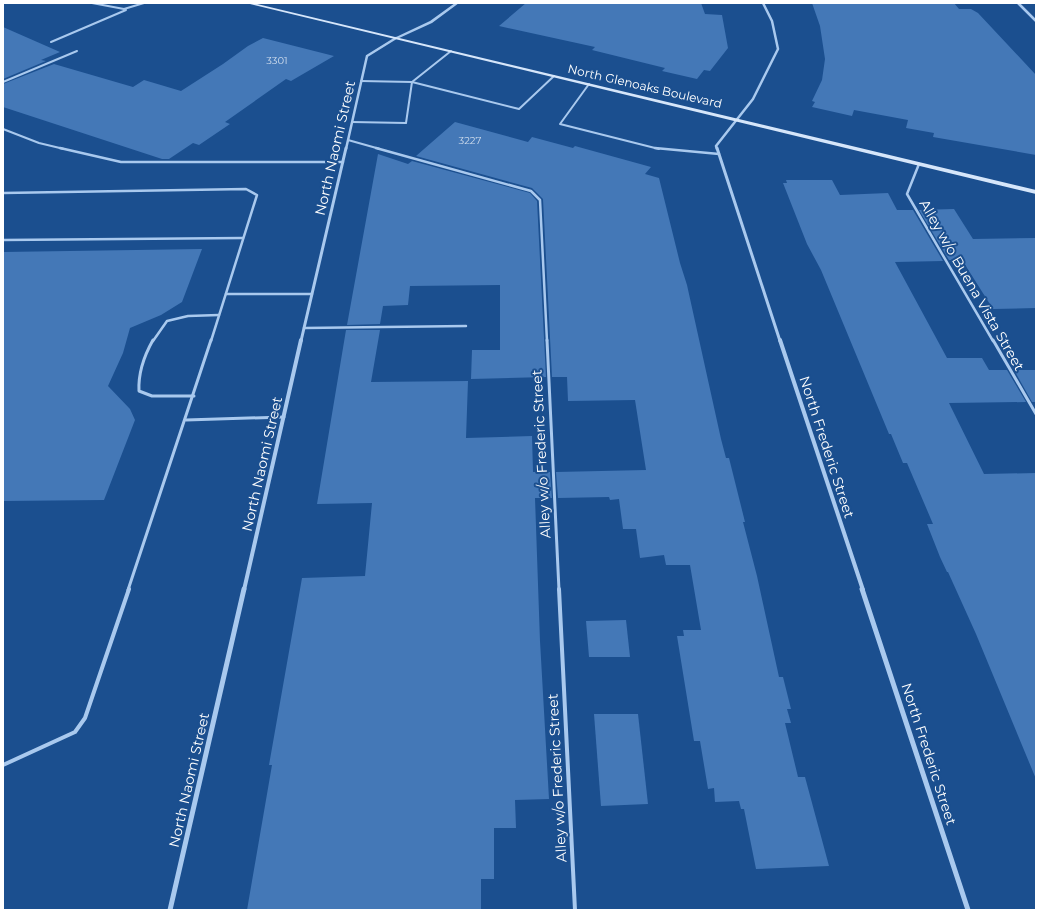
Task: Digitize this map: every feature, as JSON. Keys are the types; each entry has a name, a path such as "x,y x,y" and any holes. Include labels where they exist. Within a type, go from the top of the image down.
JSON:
{"main road":[{"name":"North Glenoaks Boulevard","path":"248,3 1036,192"}],"street":[{"path":"396,38 431,22 457,3"},
{"path":"719,154 716,146 738,120 753,99 778,50 772,21 764,3"},
{"path":"1018,3 1036,21"},
{"name":"North Naomi Street","path":"170,910 367,56 396,38"},
{"name":"North Frederic Street","path":"719,154 968,910"}],"lane":[{"path":"92,3 126,10"},
{"path":"51,42 144,3"},
{"path":"3,82 77,51"},
{"path":"352,122 406,123 412,82 451,51"},
{"path":"362,81 412,82 519,110 554,76"},
{"path":"588,84 560,124 664,150 719,154"},
{"path":"3,129 39,143 121,162 343,162"},
{"name":"Alley w/o Frederic Street","path":"348,140 531,191 540,200 575,910"},
{"name":"Alley w/o Buena Vista Street","path":"919,164 907,194 1036,414"},
{"path":"3,194 246,189 257,195 194,396 85,718 75,732 3,765"},
{"path":"3,240 243,238"},
{"path":"226,294 312,294"},
{"path":"194,396 152,396 139,391 138,381 143,364 154,338 167,321 188,316 219,315"},
{"path":"304,328 466,326"},
{"path":"186,420 284,417"}],"building":[{"path":"526,3 701,3 705,14 722,15 728,48 710,71 704,70 697,79 662,71 665,68 592,50 595,47 499,26"},
{"path":"812,3 954,3 959,9 971,9 978,13 1036,75 1036,155 933,137 934,133 906,128 908,120 854,110 852,116 812,107 815,102 812,101 822,80 825,59 820,26"},
{"path":"3,27 60,52 41,60 46,61 3,79"},
{"path":"263,38 334,56 291,81 286,79 225,122 230,124 199,145 193,143 169,159 162,159 3,107 3,84 54,64 133,87 144,80 181,91 248,46"},
{"path":"455,122 528,142 532,137 573,148 575,146 651,167 645,174 659,178 680,263 687,285 721,439 726,458 729,458 745,522 743,522 757,576 779,677 783,677 791,709 787,709 791,723 785,723 798,777 805,777 829,866 756,869 744,809 741,809 739,801 715,802 714,788 708,789 700,741 694,741 677,636 684,636 683,630 701,630 690,565 666,565 664,555 640,558 636,529 623,529 619,499 610,500 609,497 558,498 556,472 646,470 635,400 568,401 567,377 552,377 543,199 532,188 416,156"},
{"path":"378,154 408,164 412,161 530,193 537,201 546,377 471,379 472,350 500,350 500,285 410,286 408,305 383,306 380,324 347,325"},
{"path":"786,180 832,180 840,195 888,193 897,210 913,210 943,261 895,262 947,358 982,358 989,370 1007,370 1026,402 949,403 984,474 1036,473 1036,779 976,634 940,557 927,524 933,524 907,463 903,463 891,434 889,434 821,270 807,244 783,183 787,183"},
{"path":"954,209 973,239 1036,238 1036,308 993,309 962,260 949,260 919,210"},
{"path":"202,249 182,302 161,315 130,328 123,353 108,386 130,409 135,420 104,500 3,501 3,252"},
{"path":"346,330 380,330 371,382 468,381 466,438 532,436 533,472 550,472 552,498 535,498 540,641 549,799 515,800 516,828 494,828 494,879 481,879 481,910 247,910 272,765 269,765 302,578 365,576 372,503 317,504"},
{"path":"1014,370 1036,370 1036,402 1032,402"},
{"path":"626,620 630,657 589,657 586,621"},
{"path":"594,714 638,714 648,804 601,806"}]}
